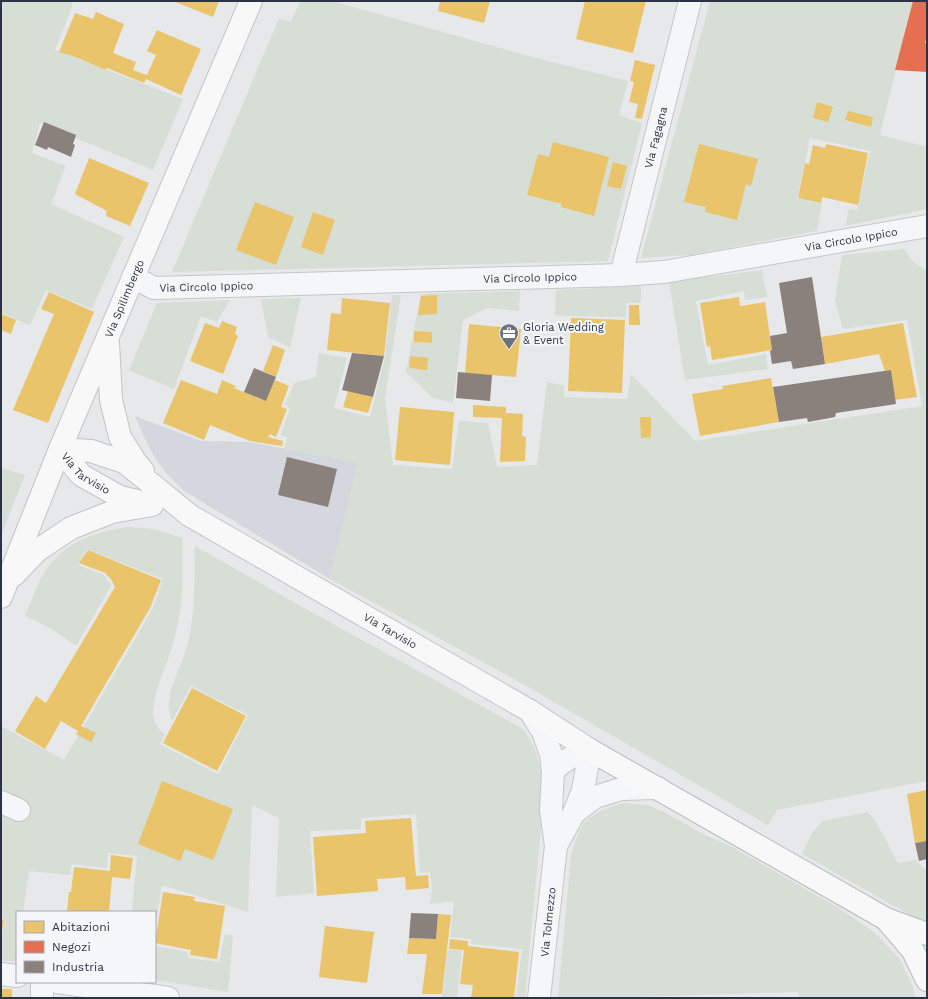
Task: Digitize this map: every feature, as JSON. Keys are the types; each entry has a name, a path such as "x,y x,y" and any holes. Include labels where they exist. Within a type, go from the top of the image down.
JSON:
{"main road":[{"name":"Via Spilimbergo","path":"4,589 60,449 251,1"},
{"path":"107,338 111,400 120,436 156,497"},
{"name":"Via Tarvisio","path":"60,449 81,475 120,497 156,497"},
{"name":"Via Tarvisio","path":"60,449 92,451 124,462 156,497 530,711 590,750 886,919"},
{"name":"Via Tarvisio","path":"4,589 38,550 71,528 156,497"},
{"path":"886,919 927,934"},
{"path":"886,919 913,951 927,980"}],"street":[{"name":"Via Fagagna","path":"621,274 690,1"},
{"name":"Via Circolo Ippico","path":"133,277 154,288 664,272 927,226"},
{"name":"Via Tolmezzo","path":"530,711 551,754 553,771 551,810 556,846 539,998"},
{"name":"Via Tolmezzo","path":"556,846 574,813 583,790 590,750"},
{"path":"553,771 562,762 576,754 590,750"},
{"name":"Via Tolmezzo","path":"574,813 595,797 621,789 658,788"},
{"path":"1,974 16,976"},
{"path":"42,983 42,998"},
{"path":"65,983 168,998"}],"shaded area":[{"path":"1,1 72,1 72,7 55,50 183,99 153,170 40,123 32,153 66,166 51,204 124,237 92,309 46,290 30,325 1,313"},
{"path":"300,1 332,1 536,58 628,81 619,115 642,123 608,261 172,272 279,18 291,22"},
{"path":"710,1 913,1 880,135 927,147 927,209 845,226 849,209 857,210 870,151 810,138 797,198 822,204 817,231 690,255 641,258"},
{"path":"904,249 913,262 927,271 927,781 777,810 768,825 514,679 330,579 357,463 284,449 287,438 281,435 290,408 285,404 294,383 316,377 319,353 347,358 334,408 370,417 385,357 392,295 401,295 385,398 393,465 452,469 459,421 488,423 497,467 537,465 547,382 564,386 564,397 627,399 631,374 695,441 922,406 907,320 843,329 835,301 842,255"},
{"path":"762,270 767,297 745,300 744,291 696,301 708,365 766,354 768,369 685,380 669,282"},
{"path":"641,286 641,303 626,303 626,317 555,315 556,290"},
{"path":"520,291 519,311 488,308 463,320 453,403 432,397 406,372 421,294"},
{"path":"301,298 290,347 268,337 261,299"},
{"path":"230,300 217,322 201,316 174,389 129,370 157,303"},
{"path":"135,416 201,441 249,442 358,462 330,579 184,491 166,473 155,458"},
{"path":"1,468 25,475 1,536"},
{"path":"127,527 154,529 182,538 182,593 179,619 172,647 156,692 153,716 157,726 165,735 160,744 218,774 248,715 191,686 172,721 169,712 172,687 189,640 194,600 195,546 523,729 534,747 540,765 543,805 525,998 516,998 522,949 471,944 471,939 450,937 454,901 430,904 432,890 430,872 420,873 416,814 361,818 361,829 310,831 314,893 276,897 279,818 252,805 248,912 162,885 156,923 156,911 132,911 137,856 108,853 107,868 72,864 70,875 29,871 23,911 16,911 15,962 1,960 1,944 5,919 1,918 1,726 64,760 153,608 163,579 87,549 78,565 104,575 111,586 76,646 52,629 25,616 42,577 57,557 74,544 105,532"},
{"path":"623,803 648,805 668,814 705,835 732,847 837,907 874,932 899,958 913,987 915,998 799,998 798,992 558,998 571,855 575,842 583,824 586,821 603,810"},
{"path":"868,812 876,822 898,863 915,860 927,871 927,922 910,915 802,854 812,833 823,821"},
{"path":"225,934 233,936 228,992 156,980 156,946 188,952 188,958 219,962"},
{"path":"448,950 462,951 457,998 442,998"}],"building: Abitazioni":[{"path":"173,1 219,1 213,17"},
{"path":"440,1 490,1 484,23 438,11"},
{"path":"585,1 646,1 633,53 576,39"},
{"path":"96,12 124,24 113,53 136,62 133,70 147,75 156,55 147,51 157,30 201,49 181,95 146,79 144,83 107,68 106,70 59,52 75,13 93,19"},
{"path":"635,60 655,65 642,119 635,118 638,104 629,102 634,82 630,81"},
{"path":"817,102 833,107 828,122 813,118"},
{"path":"848,111 873,117 871,127 845,120"},
{"path":"553,142 609,157 594,216 561,207 562,204 527,195 538,154 549,157"},
{"path":"699,144 758,159 751,186 746,184 737,220 705,212 706,207 684,202"},
{"path":"826,144 868,153 858,205 822,197 821,203 798,198 805,163 809,164 813,145 825,148"},
{"path":"89,158 149,183 130,226 106,216 107,211 75,194"},
{"path":"613,162 627,166 621,189 607,186"},
{"path":"255,202 294,217 276,265 236,250"},
{"path":"313,212 335,220 323,255 301,247"},
{"path":"49,292 94,312 48,423 13,410 54,314 41,309"},
{"path":"437,295 437,314 418,315 421,296"},
{"path":"739,297 740,306 765,302 772,350 712,360 710,346 707,347 700,303"},
{"path":"342,298 390,303 384,356 327,350 331,313 341,314"},
{"path":"629,305 639,305 640,325 629,325"},
{"path":"1,314 16,320 11,334 1,330"},
{"path":"571,318 625,320 622,393 568,391"},
{"path":"222,321 237,327 235,334 238,336 223,374 190,361 205,323 219,328"},
{"path":"903,323 917,397 895,400 891,370 885,371 879,354 825,364 821,337"},
{"path":"469,324 521,329 516,377 465,373"},
{"path":"414,331 432,332 432,343 414,342"},
{"path":"273,345 285,350 276,377 263,371"},
{"path":"410,356 428,358 427,370 409,368"},
{"path":"771,378 779,422 700,436 692,394 723,389 722,386"},
{"path":"181,380 217,394 222,380 236,386 234,388 266,401 275,380 289,386 281,407 287,409 276,437 270,434 268,437 283,441 282,446 250,441 210,425 204,440 163,423"},
{"path":"348,391 373,397 368,413 343,407"},
{"path":"473,405 506,407 506,413 523,414 522,436 526,437 525,461 500,462 502,418 473,417"},
{"path":"400,407 454,412 450,465 395,460"},
{"path":"640,417 651,417 651,437 641,438"},
{"path":"88,550 161,580 150,608 81,726 96,733 91,742 76,734 78,731 61,721 45,749 15,731 36,696 46,703 115,587 111,579 105,573 79,563"},
{"path":"192,688 246,716 217,771 163,743"},
{"path":"162,781 233,809 213,860 185,849 180,861 138,844"},
{"path":"927,790 927,841 915,843 907,794"},
{"path":"411,818 416,876 428,875 429,888 406,890 405,877 377,879 378,891 317,896 313,837 366,833 365,821"},
{"path":"111,855 133,858 130,879 112,877 109,911 67,911 74,867 110,871"},
{"path":"163,892 195,897 194,901 225,906 217,959 190,955 191,950 156,943"},
{"path":"438,914 451,915 442,994 422,994 427,954 407,954 409,938 436,939"},
{"path":"1,919 4,920 2,931 1,931"},
{"path":"325,926 374,932 367,983 319,977"},
{"path":"450,939 468,941 468,946 519,952 514,998 471,998 473,985 460,984 464,950 449,949"},
{"path":"1,989 12,989 12,998 1,998"}],"building: Negozi":[{"path":"913,1 927,1 927,36 925,43 927,44 927,72 895,70"}],"building: Industria":[{"path":"44,122 76,135 73,144 75,145 71,157 48,147 47,150 35,145"},
{"path":"812,277 825,364 793,369 791,361 772,364 770,336 787,333 779,283"},
{"path":"352,353 384,356 373,397 342,390"},
{"path":"254,368 276,377 266,401 244,392"},
{"path":"891,370 896,404 836,413 835,417 808,422 807,418 779,422 773,387"},
{"path":"458,372 492,375 490,401 456,398"},
{"path":"287,457 337,469 328,507 278,495"},
{"path":"927,841 927,859 919,861 915,843"},
{"path":"411,913 438,914 436,939 409,938"}],"place":[{"name":"Gloria Wedding & Event","path":"509,350"}]}
